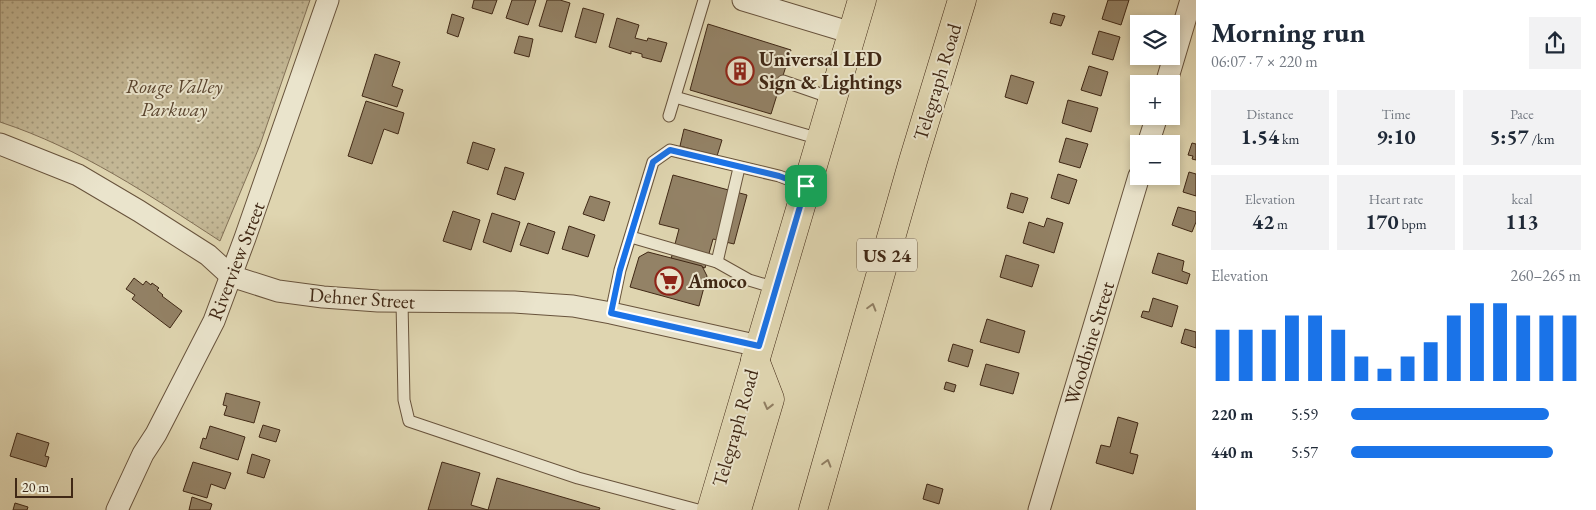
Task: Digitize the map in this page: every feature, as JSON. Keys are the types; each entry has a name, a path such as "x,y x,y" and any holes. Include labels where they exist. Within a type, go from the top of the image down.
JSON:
{"main road":[{"name":"Telegraph Road","path":"711,510 862,0"},
{"name":"Telegraph Road","path":"813,510 962,0"},
{"path":"737,510 770,399 757,353"}],"street":[{"name":"Riverview Street","path":"117,510 143,454 156,434 214,321 328,0"},
{"path":"743,0 852,33"},
{"path":"1169,75 1191,0"},
{"name":"Dehner Street","path":"0,144 85,179 139,210 208,255 231,276 278,291 378,302 514,302 573,306 611,313 757,353"},
{"name":"Woodbine Street","path":"1040,510 1136,185"}],"lane":[{"path":"669,116 704,0"},
{"path":"783,81 832,98"},
{"path":"675,96 820,139"},
{"path":"611,313 620,270 653,162 670,150 779,176 806,186"},
{"path":"717,262 740,168"},
{"path":"631,237 717,262 749,280 776,288"},
{"path":"402,302 404,400 409,421 578,478 698,510"}],"green space":[{"name":"Rouge Valley Parkway","path":"0,0 310,0 260,145 220,241 141,190 87,159 30,133 0,122"}],"building":[{"path":"474,0 497,0 492,14 472,8"},
{"path":"512,0 536,0 528,25 506,18"},
{"path":"547,0 560,0 570,3 562,32 539,26"},
{"path":"1108,0 1129,0 1121,25 1102,19"},
{"path":"583,8 604,14 596,43 575,37"},
{"path":"1053,13 1065,16 1061,26 1050,23"},
{"path":"452,14 464,18 458,37 447,33"},
{"path":"617,18 639,25 635,38 647,41 648,38 667,43 661,62 642,57 642,54 631,51 631,54 609,47"},
{"name":"Universal LED Sign & Lightings","path":"708,24 791,50 771,114 690,90"},
{"path":"1099,31 1120,37 1113,60 1092,54"},
{"path":"519,36 533,39 529,57 514,53"},
{"path":"375,54 400,62 392,86 403,90 397,107 362,96"},
{"path":"1089,66 1108,72 1101,96 1081,90"},
{"path":"1011,75 1034,82 1027,104 1005,97"},
{"path":"1068,100 1098,108 1091,132 1062,123"},
{"path":"366,101 404,113 398,134 384,129 372,164 348,156"},
{"path":"684,129 722,140 717,156 680,146"},
{"path":"1066,138 1088,144 1080,168 1059,162"},
{"path":"473,142 495,149 488,170 467,163"},
{"path":"1192,143 1196,144 1196,160 1192,159 1193,156 1188,155"},
{"path":"505,167 524,173 515,200 497,194"},
{"path":"1189,172 1196,174 1196,196 1183,192"},
{"path":"1058,174 1077,180 1069,204 1051,198"},
{"path":"673,175 747,195 734,244 713,239 705,268 671,259 679,229 659,224"},
{"path":"1011,193 1028,198 1023,213 1007,208"},
{"path":"590,196 610,202 604,221 583,214"},
{"path":"1178,207 1196,212 1196,222 1192,232 1172,225"},
{"path":"453,211 480,220 471,250 443,241"},
{"path":"492,213 520,222 511,252 483,242"},
{"path":"1047,218 1063,223 1054,253 1023,243 1029,222 1044,227"},
{"path":"528,223 555,232 548,254 520,245"},
{"path":"569,226 595,235 588,257 562,249"},
{"name":"Amoco","path":"648,252 702,266 707,276 699,306 630,287 639,257"},
{"path":"1158,253 1184,261 1182,271 1190,274 1187,284 1152,273"},
{"path":"1006,255 1039,265 1032,287 1000,277"},
{"path":"134,278 143,285 146,281 151,285 152,283 159,288 157,290 162,296 182,311 170,328 132,299 135,295 126,289"},
{"path":"1153,298 1178,306 1172,327 1141,317 1143,311 1149,312"},
{"path":"987,319 1025,331 1019,353 980,342"},
{"path":"1185,329 1196,332 1196,348 1181,343"},
{"path":"953,344 973,350 968,367 948,361"},
{"path":"986,364 1019,373 1013,394 980,385"},
{"path":"946,382 956,385 954,392 944,389"},
{"path":"226,393 260,402 254,423 224,415 227,406 223,405"},
{"path":"1118,417 1138,423 1130,453 1138,455 1133,474 1096,463 1101,445 1110,447"},
{"path":"263,425 280,430 276,442 259,437"},
{"path":"210,426 245,437 238,460 200,448 203,438 206,439"},
{"path":"17,433 49,443 45,456 49,457 46,467 10,456"},
{"path":"252,454 270,460 264,478 247,473"},
{"path":"193,462 231,473 225,489 211,484 207,498 183,491"},
{"path":"442,462 480,473 471,505 488,510 428,510"},
{"path":"497,478 600,508 599,510 488,510"},
{"path":"927,484 943,489 939,504 923,499"},
{"path":"192,497 212,504 210,510 189,510"},
{"path":"15,503 28,507 27,510 13,510"}],"place":[{"name":"Universal LED Sign & Lightings","path":"740,71"},
{"name":"Amoco","path":"669,281"}],"route":[{"path":"670,150 779,176 806,186 759,346 611,313 620,270 653,162 670,150"}]}
